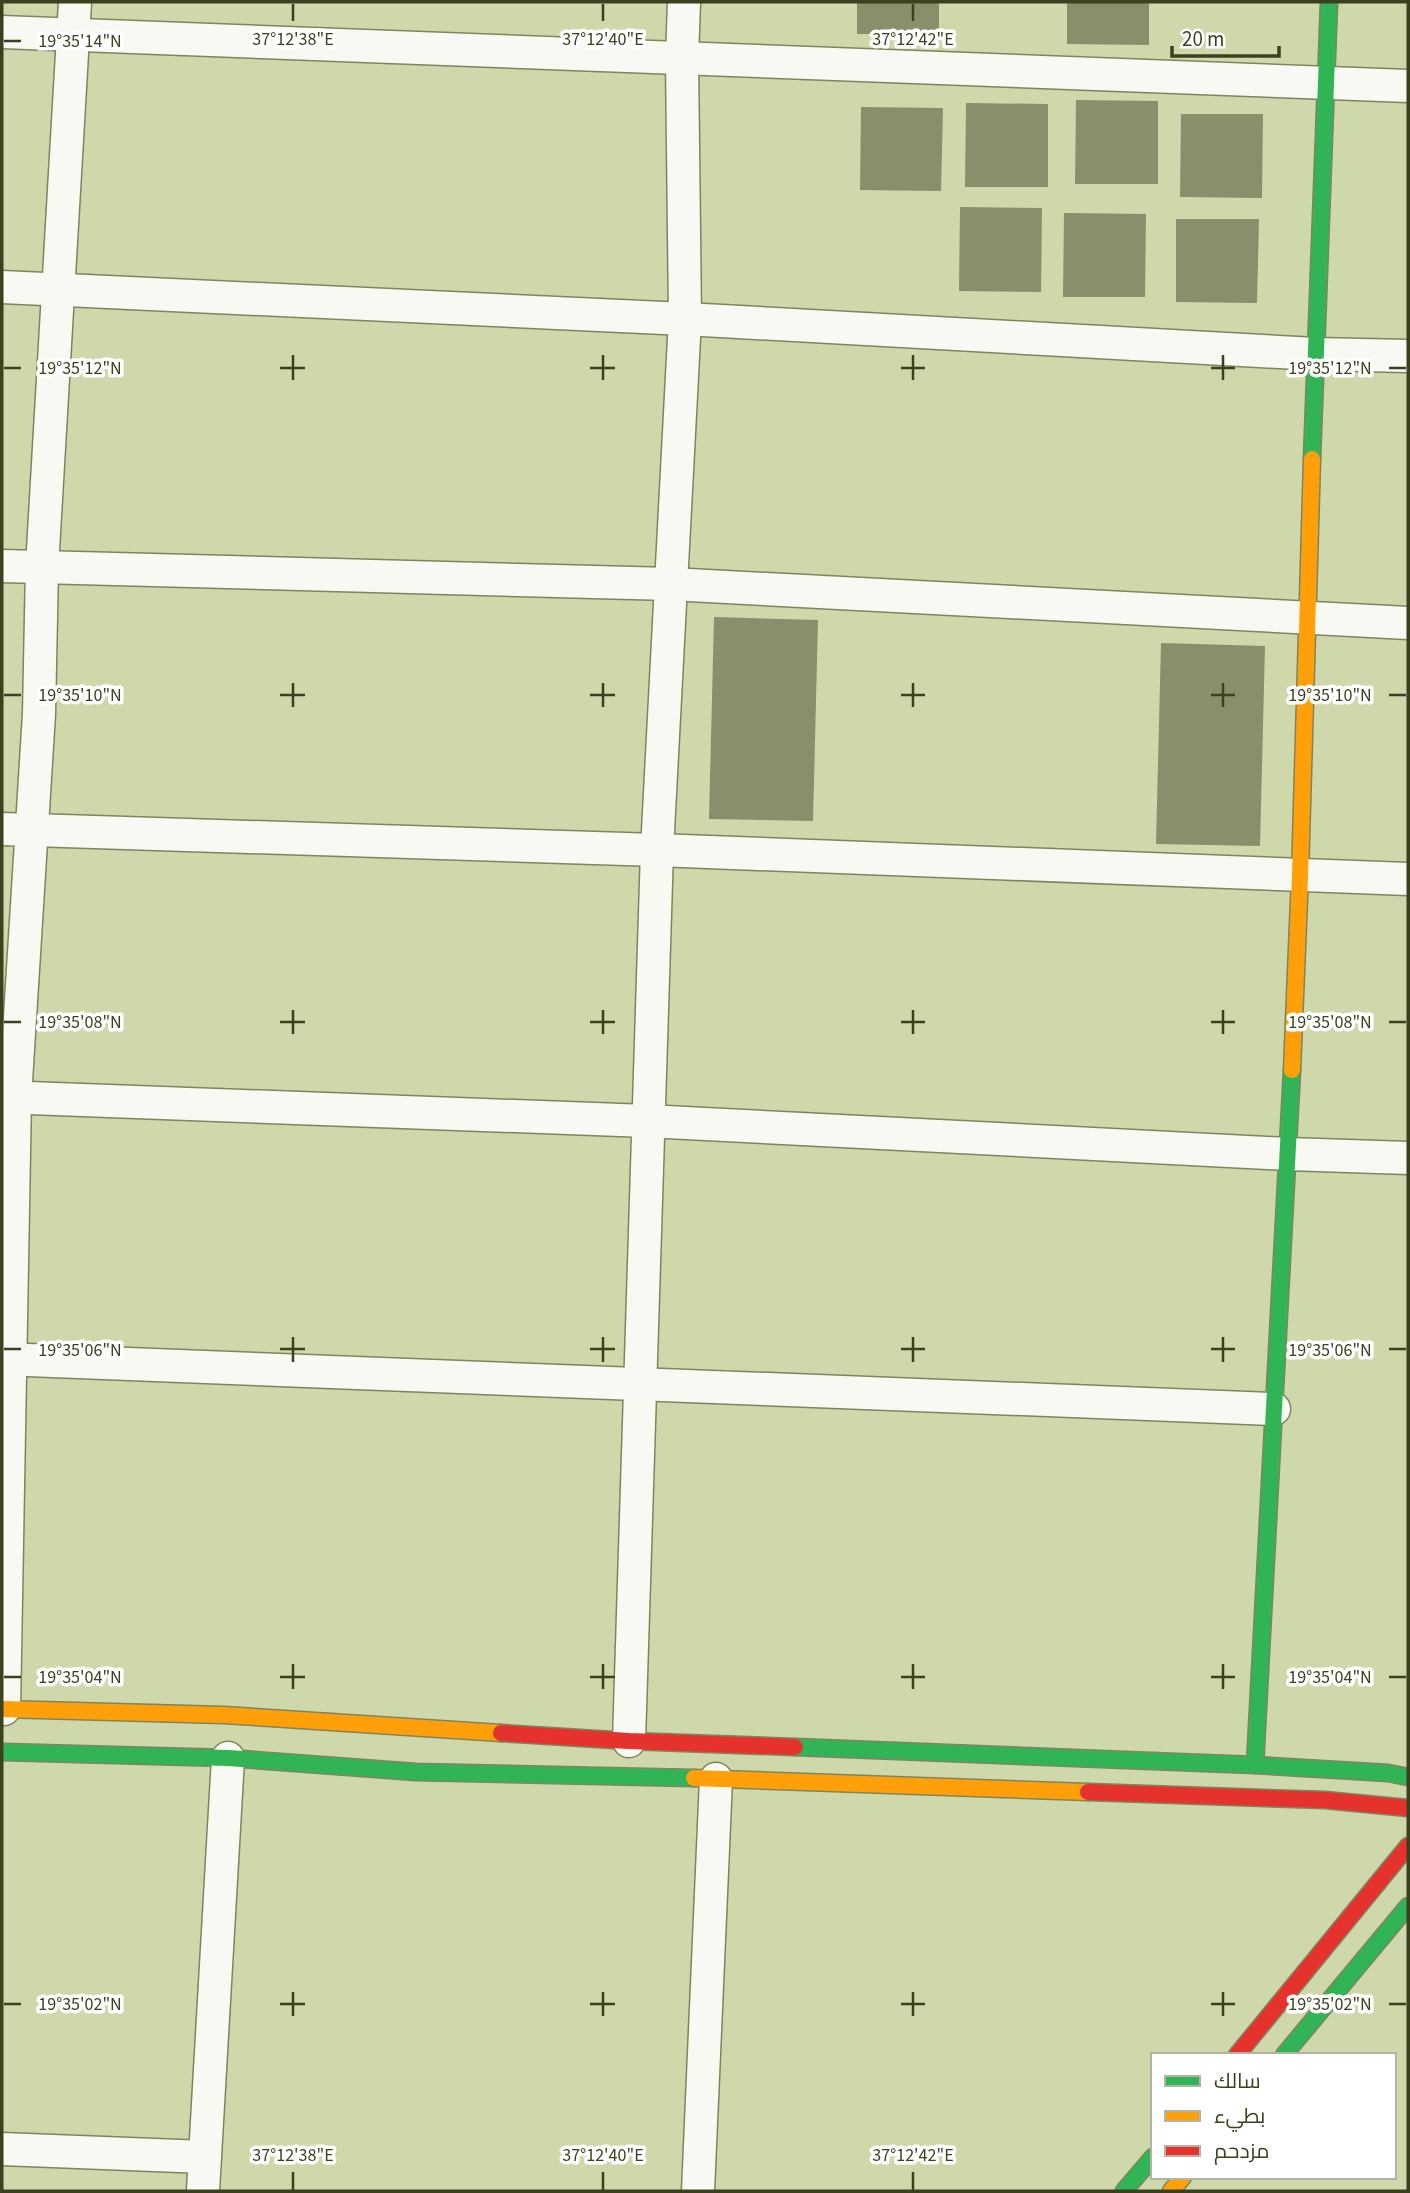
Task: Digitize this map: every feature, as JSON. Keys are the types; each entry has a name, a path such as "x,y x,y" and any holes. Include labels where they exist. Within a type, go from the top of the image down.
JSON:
{"street":[{"path":"75,2 42,567 39,715 17,829 9,1097 3,1709 224,1715 629,1741 1255,1765 1388,1773 1408,1777"},
{"path":"629,1741 657,850 685,319 682,60 684,2"},
{"path":"1255,1765 1288,1154 1300,875 1315,354 1329,2"},
{"path":"2,32 1408,86"},
{"path":"2,287 685,319 1315,354 1408,356"},
{"path":"2,566 670,584 1408,623"},
{"path":"17,829 1408,879"},
{"path":"9,1097 647,1121 1408,1158"},
{"path":"6,1359 1274,1409"},
{"path":"2,1752 228,1758 416,1772 716,1779 1325,1800 1408,1808"},
{"path":"203,2191 228,1758"},
{"path":"698,2191 716,1779"},
{"path":"1239,2053 1408,1846"},
{"path":"1286,2053 1408,1906"},
{"path":"2,2150 205,2157"},
{"path":"1125,2191 1151,2159"}],"building":[{"path":"857,2 939,2 939,34 857,34"},
{"path":"1067,2 1149,2 1149,45 1067,44"},
{"path":"1076,100 1158,101 1158,184 1075,184"},
{"path":"966,103 1048,104 1048,187 965,187"},
{"path":"861,107 943,108 941,191 860,190"},
{"path":"1181,114 1263,114 1262,198 1180,197"},
{"path":"960,207 1042,208 1041,292 959,291"},
{"path":"1064,213 1146,214 1145,297 1063,297"},
{"path":"1176,219 1259,219 1257,303 1176,302"},
{"path":"714,617 818,620 813,821 709,819"},
{"path":"1161,643 1265,646 1260,846 1156,844"}],"traffic: fast":[{"path":"1312,459 1329,2"},
{"path":"1255,1765 1292,1070"},
{"path":"795,1747 1255,1765 1388,1773 1408,1777"},
{"path":"2,1752 228,1758 416,1772 694,1778"},
{"path":"1286,2053 1408,1906"},
{"path":"1124,2191 1151,2159"}],"traffic: slow":[{"path":"1292,1070 1312,459"},
{"path":"2,1709 224,1715 501,1733"},
{"path":"694,1778 1088,1792"},
{"path":"1171,2191 1181,2179"}],"traffic: jam":[{"path":"501,1733 795,1747"},
{"path":"1088,1792 1325,1800 1408,1808"},
{"path":"1239,2053 1408,1846"}]}
